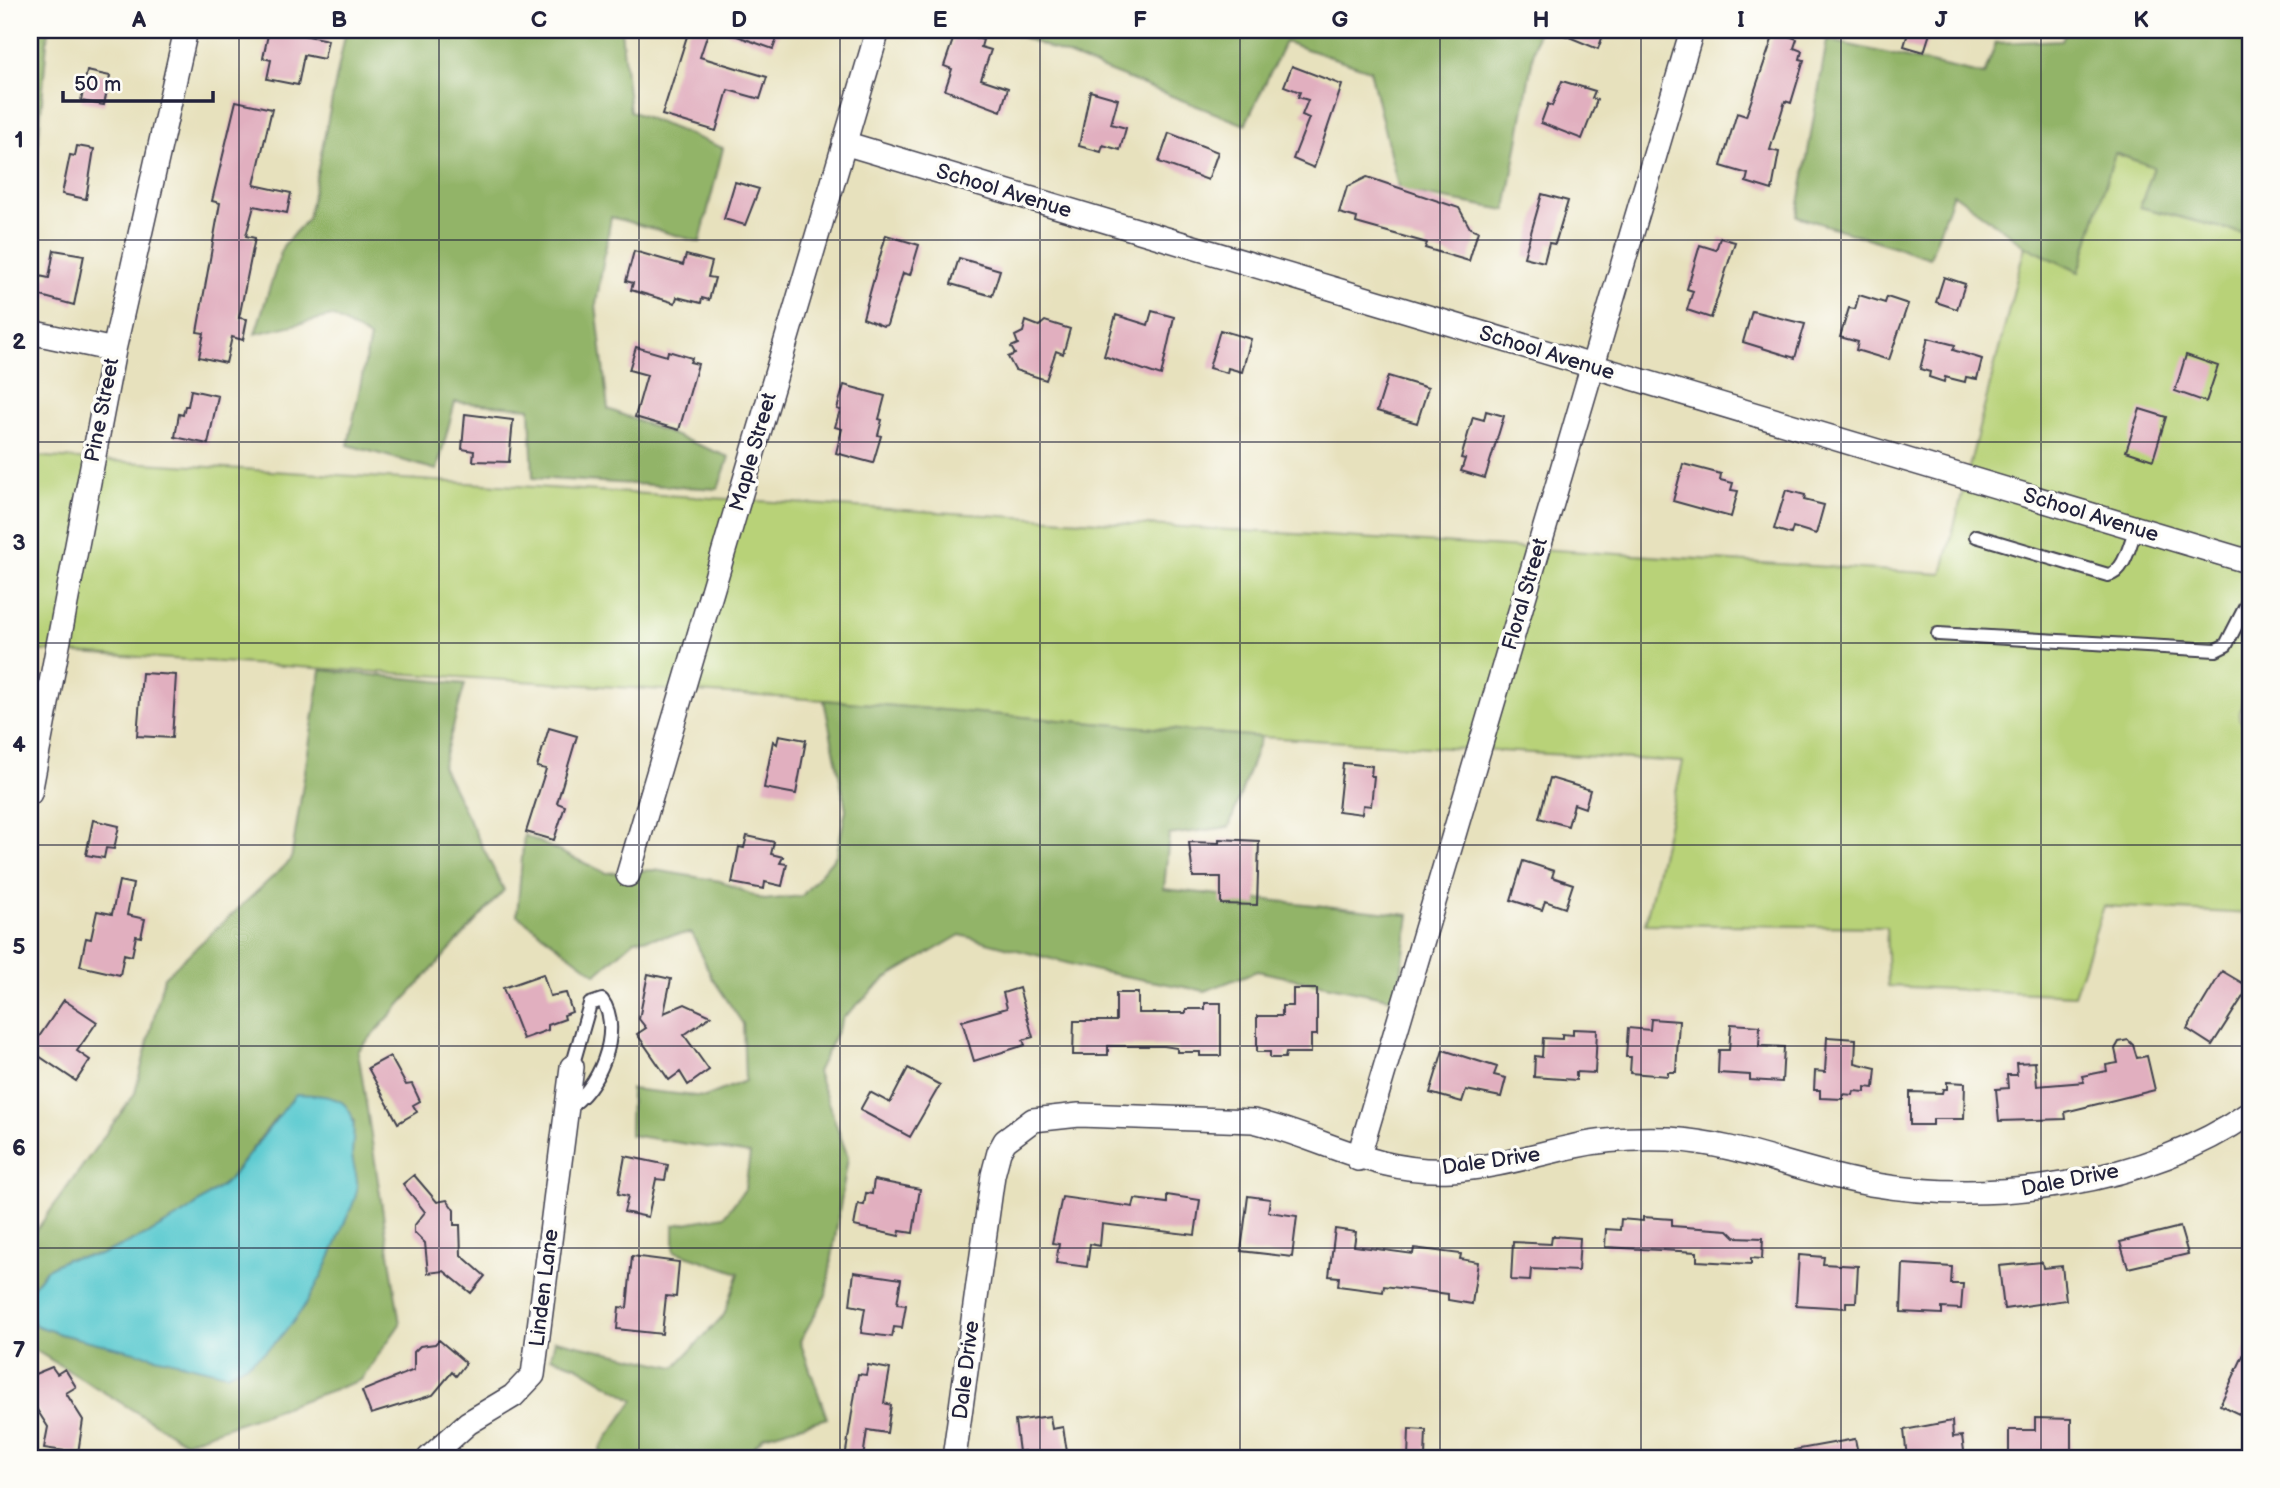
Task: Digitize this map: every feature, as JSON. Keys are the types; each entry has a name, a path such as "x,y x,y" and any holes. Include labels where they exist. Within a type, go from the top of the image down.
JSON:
{"street":[{"name":"Pine Street","path":"30,793 114,350 186,30"},
{"name":"Maple Street","path":"628,875 878,30"},
{"name":"Floral Street","path":"1358,1159 1692,30"},
{"name":"School Avenue","path":"844,143 2250,562"},
{"path":"30,332 114,350"},
{"name":"Linden Lane","path":"429,1458 468,1423 513,1395 533,1375 572,1068"},
{"name":"Dale Drive","path":"954,1458 993,1175 999,1152 1021,1127 1033,1120 1079,1115 1252,1121 1276,1126 1358,1159 1450,1170 1511,1162 1578,1145 1670,1139 1724,1146 1789,1166 1871,1184 2014,1192 2080,1182 2149,1163 2208,1139 2250,1113"}],"lane":[{"path":"1976,536 2108,575 2115,574 2121,567 2136,528"},
{"path":"1938,634 2216,650 2226,645 2250,598"},
{"path":"567,1108 581,1101 597,1080 610,1037 610,1011 602,1000 590,1004 572,1068"}],"green space":[{"path":"30,30 48,30 30,241"},
{"path":"346,30 621,30 630,111 723,148 700,242 611,217 596,304 608,409 729,457 718,489 533,478 530,408 455,402 437,470 348,445 370,338 332,316 255,334 283,246 308,218"},
{"path":"1004,30 1536,30 1506,210 1399,191 1370,70 1285,42 1245,125"},
{"path":"2066,30 2250,30 2250,235 2140,207 2154,167 2115,153 2079,272 2025,246 1953,193 1930,258 1797,216 1827,40 1984,75 1996,43 2062,40"},
{"path":"2114,153 2154,167 2140,207 2250,235 2250,663 2239,718 2250,734 2250,914 2104,906 2074,995 1888,986 1886,927 1645,924 1683,762 1261,737 824,700 30,650 30,456 1942,574 2025,246 2079,271"},
{"path":"321,670 465,684 442,766 504,890 358,1051 400,1324 361,1380 185,1442 30,1347 30,1316 35,1325 60,1334 161,1357 357,1189 352,1156 354,1120 277,1116 228,1181 182,1215 146,1235 100,1255 66,1259 47,1269 30,1290 30,1239 135,1093 164,977 291,860"},
{"path":"824,700 1261,737 1229,827 1169,835 1164,889 1409,915 1398,1000 1257,971 1205,991 1097,971 960,935 885,979 844,1017 817,1072 848,1157 826,1295 800,1341 827,1418 764,1436 744,1458 601,1458 600,1448 634,1400 577,1366 551,1357 555,1340 675,1367 724,1315 739,1273 674,1251 674,1225 724,1216 745,1189 750,1154 630,1135 631,1089 705,1097 745,1081 743,1024 711,976 692,933 635,940 596,974 517,915 524,835 606,873 654,870 720,881 764,900 802,896 837,854 846,809"}],"water":[{"path":"296,1094 333,1098 348,1108 354,1126 352,1153 357,1189 354,1203 313,1291 285,1332 268,1349 226,1374 60,1334 35,1325 30,1315 30,1290 47,1269 66,1259 100,1255 146,1235 182,1215 228,1181"}],"building":[{"path":"269,30 304,30 303,35 328,40 324,59 304,55 298,85 267,79 271,60 263,58"},
{"path":"689,30 709,30 700,57 767,77 760,99 728,90 716,131 662,115"},
{"path":"726,30 780,30 773,49"},
{"path":"1552,30 1605,30 1598,49"},
{"path":"1909,30 1931,30 1924,52 1904,46"},
{"path":"956,31 983,40 981,47 991,50 981,79 1008,88 1001,111 945,90 952,69 944,66"},
{"path":"1775,31 1797,39 1794,48 1802,51 1800,59 1804,60 1791,103 1785,101 1770,150 1779,152 1772,190 1746,182 1748,174 1721,166 1737,113 1746,116"},
{"path":"1292,66 1342,85 1314,168 1293,159 1309,118 1302,115 1308,100 1298,97 1300,92 1284,86"},
{"path":"87,71 110,76 104,105 81,101"},
{"path":"1562,81 1595,91 1592,98 1597,100 1582,139 1541,123 1548,104 1552,106"},
{"path":"1090,91 1118,99 1111,124 1126,128 1120,150 1103,145 1101,152 1079,146"},
{"path":"236,101 272,109 254,185 291,193 287,213 254,206 246,236 255,238 239,318 247,319 243,340 232,337 226,363 199,357 204,333 197,332 220,203 212,201"},
{"path":"1169,133 1218,152 1208,180 1159,162"},
{"path":"77,146 94,149 86,199 62,194 70,155 75,156"},
{"path":"1367,177 1459,208 1470,228 1478,231 1469,261 1425,248 1427,243 1356,223 1357,218 1339,213 1347,187"},
{"path":"735,182 759,189 745,225 724,219"},
{"path":"1542,194 1568,201 1555,244 1549,243 1544,262 1524,257"},
{"path":"886,235 919,245 910,275 903,273 887,325 883,326 863,318"},
{"path":"1720,238 1735,242 1711,318 1687,310 1693,291 1687,289 1700,245 1716,250"},
{"path":"54,250 84,255 74,305 30,293 30,274 49,278"},
{"path":"634,251 683,265 686,255 712,262 708,277 715,278 709,300 702,298 701,303 677,297 675,303 631,290 633,283 626,281"},
{"path":"959,258 1000,270 992,296 951,284"},
{"path":"1944,277 1965,284 1957,309 1936,302"},
{"path":"1859,295 1885,303 1887,297 1908,304 1889,360 1856,350 1858,342 1840,337 1849,308 1855,309"},
{"path":"1152,311 1174,317 1161,376 1104,356 1116,315 1148,325"},
{"path":"1752,311 1805,324 1795,358 1743,342"},
{"path":"1026,321 1039,326 1045,321 1070,329 1063,354 1056,351 1046,380 1015,370 1008,357 1015,354 1011,347 1018,344 1015,336 1023,332"},
{"path":"1220,330 1251,339 1242,372 1228,368 1227,373 1209,368"},
{"path":"1928,338 1955,345 1953,350 1982,359 1977,379 1966,377 1965,382 1945,377 1944,382 1929,377 1930,372 1920,369"},
{"path":"636,347 667,356 668,351 692,358 690,362 698,364 679,430 635,417 647,375 629,370"},
{"path":"2186,355 2218,366 2206,402 2175,391"},
{"path":"1388,376 1428,388 1417,423 1377,411"},
{"path":"844,385 885,396 879,419 882,420 878,435 881,436 873,463 836,453 842,429 835,427 840,410 837,409"},
{"path":"191,390 218,396 208,444 175,437 179,414 183,415 185,406 188,406"},
{"path":"2140,409 2166,417 2153,460 2126,451"},
{"path":"1486,411 1504,416 1485,478 1461,471 1465,459 1461,458 1473,417 1484,420"},
{"path":"465,414 513,420 509,462 473,461 474,451 462,449"},
{"path":"1683,464 1721,474 1720,480 1733,483 1731,490 1738,491 1731,517 1673,501"},
{"path":"1786,490 1805,495 1804,500 1824,505 1816,534 1793,527 1791,534 1774,529"},
{"path":"142,673 176,675 172,738 137,736"},
{"path":"549,728 577,736 557,803 565,806 554,840 526,832 546,769 537,767"},
{"path":"779,735 806,740 796,794 764,788 773,741 777,744"},
{"path":"1343,763 1372,766 1371,776 1374,776 1371,806 1363,805 1362,814 1338,811"},
{"path":"1550,778 1590,790 1585,808 1574,804 1568,826 1539,818"},
{"path":"93,820 119,826 114,849 106,848 104,858 86,855"},
{"path":"747,836 774,842 771,854 783,857 780,863 787,864 782,886 765,882 764,889 732,883 739,847 744,848"},
{"path":"1219,839 1259,841 1257,905 1221,904 1221,877 1193,877 1189,842 1219,843"},
{"path":"1523,861 1554,871 1552,877 1573,884 1565,908 1545,901 1542,910 1511,900"},
{"path":"119,881 133,884 127,915 145,919 141,937 136,936 132,956 124,954 120,975 80,966 86,938 91,939 97,911 112,914"},
{"path":"2222,971 2249,987 2212,1045 2187,1029"},
{"path":"543,974 550,996 566,993 572,1012 564,1015 565,1019 548,1025 548,1030 523,1039 503,988"},
{"path":"648,974 671,979 664,1013 685,1004 711,1016 684,1035 709,1070 688,1085 680,1072 669,1080 637,1034 646,1028 639,1019"},
{"path":"1019,988 1033,1037 1023,1040 1025,1045 974,1061 962,1021 1007,1008 1003,993"},
{"path":"1293,989 1317,989 1317,1035 1311,1035 1311,1053 1286,1053 1285,1058 1270,1058 1270,1052 1257,1052 1257,1016 1282,1016 1282,1006 1293,1006"},
{"path":"1116,993 1138,993 1138,1013 1186,1013 1186,1009 1205,1009 1205,1003 1221,1003 1221,1056 1177,1052 1177,1048 1164,1046 1108,1046 1108,1055 1073,1055 1074,1021 1116,1021"},
{"path":"64,1000 97,1022 77,1051 90,1060 76,1081 30,1050"},
{"path":"1651,1019 1679,1021 1676,1072 1668,1072 1668,1076 1630,1073 1631,1057 1626,1057 1628,1028 1650,1030"},
{"path":"1731,1024 1760,1026 1759,1046 1784,1047 1782,1082 1750,1080 1750,1075 1718,1073 1719,1050 1729,1050"},
{"path":"1573,1029 1597,1030 1595,1073 1576,1072 1576,1080 1534,1077 1535,1056 1542,1057 1543,1038 1562,1039 1562,1034 1573,1035"},
{"path":"1827,1037 1856,1039 1855,1063 1876,1068 1874,1088 1865,1087 1865,1092 1854,1091 1853,1095 1843,1094 1843,1099 1820,1098 1820,1090 1814,1090 1815,1071 1825,1072"},
{"path":"2128,1040 2133,1045 2137,1058 2147,1056 2155,1090 2065,1112 2066,1119 1999,1121 1996,1089 2008,1088 2007,1075 2017,1075 2016,1063 2035,1062 2037,1086 2084,1082 2082,1076 2107,1071 2106,1065 2118,1063 2115,1049 2119,1042"},
{"path":"1443,1050 1497,1067 1494,1075 1506,1078 1501,1097 1466,1090 1462,1102 1430,1093"},
{"path":"390,1056 406,1085 412,1084 420,1101 413,1105 417,1112 398,1123 368,1068"},
{"path":"908,1068 940,1085 910,1137 860,1110 870,1092 890,1103"},
{"path":"1947,1082 1965,1083 1964,1119 1933,1119 1933,1125 1910,1125 1910,1092 1942,1093 1943,1089 1947,1089"},
{"path":"625,1156 668,1165 665,1180 656,1179 648,1217 624,1212 628,1196 618,1194"},
{"path":"414,1175 437,1202 447,1200 454,1210 454,1225 460,1225 461,1255 485,1276 471,1293 444,1271 428,1273 425,1243 414,1232 414,1226 425,1212 403,1184"},
{"path":"874,1180 920,1189 913,1233 900,1231 899,1236 854,1226 858,1204 864,1205 866,1193 872,1194"},
{"path":"1167,1195 1200,1200 1195,1235 1102,1224 1100,1246 1090,1244 1087,1267 1056,1263 1059,1244 1052,1243 1062,1197 1133,1207 1135,1199 1167,1203"},
{"path":"1248,1196 1270,1199 1268,1212 1297,1216 1292,1257 1241,1251"},
{"path":"1643,1217 1672,1219 1672,1226 1728,1230 1735,1237 1763,1238 1762,1259 1751,1258 1751,1264 1697,1261 1697,1252 1605,1247 1606,1229 1620,1230 1621,1219 1643,1221"},
{"path":"2180,1227 2188,1254 2128,1268 2120,1242"},
{"path":"1335,1229 1356,1232 1354,1246 1413,1254 1414,1248 1461,1254 1460,1259 1478,1262 1472,1304 1448,1300 1448,1294 1384,1286 1383,1292 1338,1286 1339,1277 1329,1276"},
{"path":"1552,1236 1580,1238 1578,1271 1531,1269 1530,1281 1511,1280 1513,1242 1551,1244"},
{"path":"1799,1255 1824,1257 1823,1264 1858,1266 1856,1302 1846,1302 1846,1308 1796,1305"},
{"path":"632,1256 679,1262 676,1297 666,1296 662,1334 617,1329 619,1307 627,1308"},
{"path":"2042,1262 2043,1268 2062,1266 2066,1300 2004,1309 1999,1266"},
{"path":"1903,1264 1952,1267 1951,1284 1963,1284 1961,1309 1942,1308 1942,1314 1901,1312"},
{"path":"854,1272 901,1279 897,1304 906,1305 902,1328 894,1327 892,1337 861,1333 865,1308 850,1305"},
{"path":"439,1340 466,1363 456,1376 452,1372 433,1395 371,1414 362,1391 414,1370 414,1352 420,1346 435,1344"},
{"path":"2250,1341 2250,1406 2245,1417 2220,1405"},
{"path":"868,1365 890,1369 884,1403 891,1405 887,1433 867,1430 863,1458 845,1458 858,1374 866,1375"},
{"path":"52,1367 57,1374 65,1369 76,1387 66,1393 83,1420 78,1453 44,1448 48,1427 30,1399 30,1376"},
{"path":"1050,1416 1052,1429 1063,1427 1068,1458 1026,1458 1025,1451 1019,1452 1015,1421"},
{"path":"2035,1418 2071,1419 2071,1458 2009,1458 2009,1430 2035,1430"},
{"path":"1952,1421 1953,1437 1962,1436 1965,1458 1907,1458 1904,1430"},
{"path":"1409,1429 1426,1430 1425,1458 1408,1458"},
{"path":"1855,1439 1859,1458 1795,1458 1794,1450"}]}
